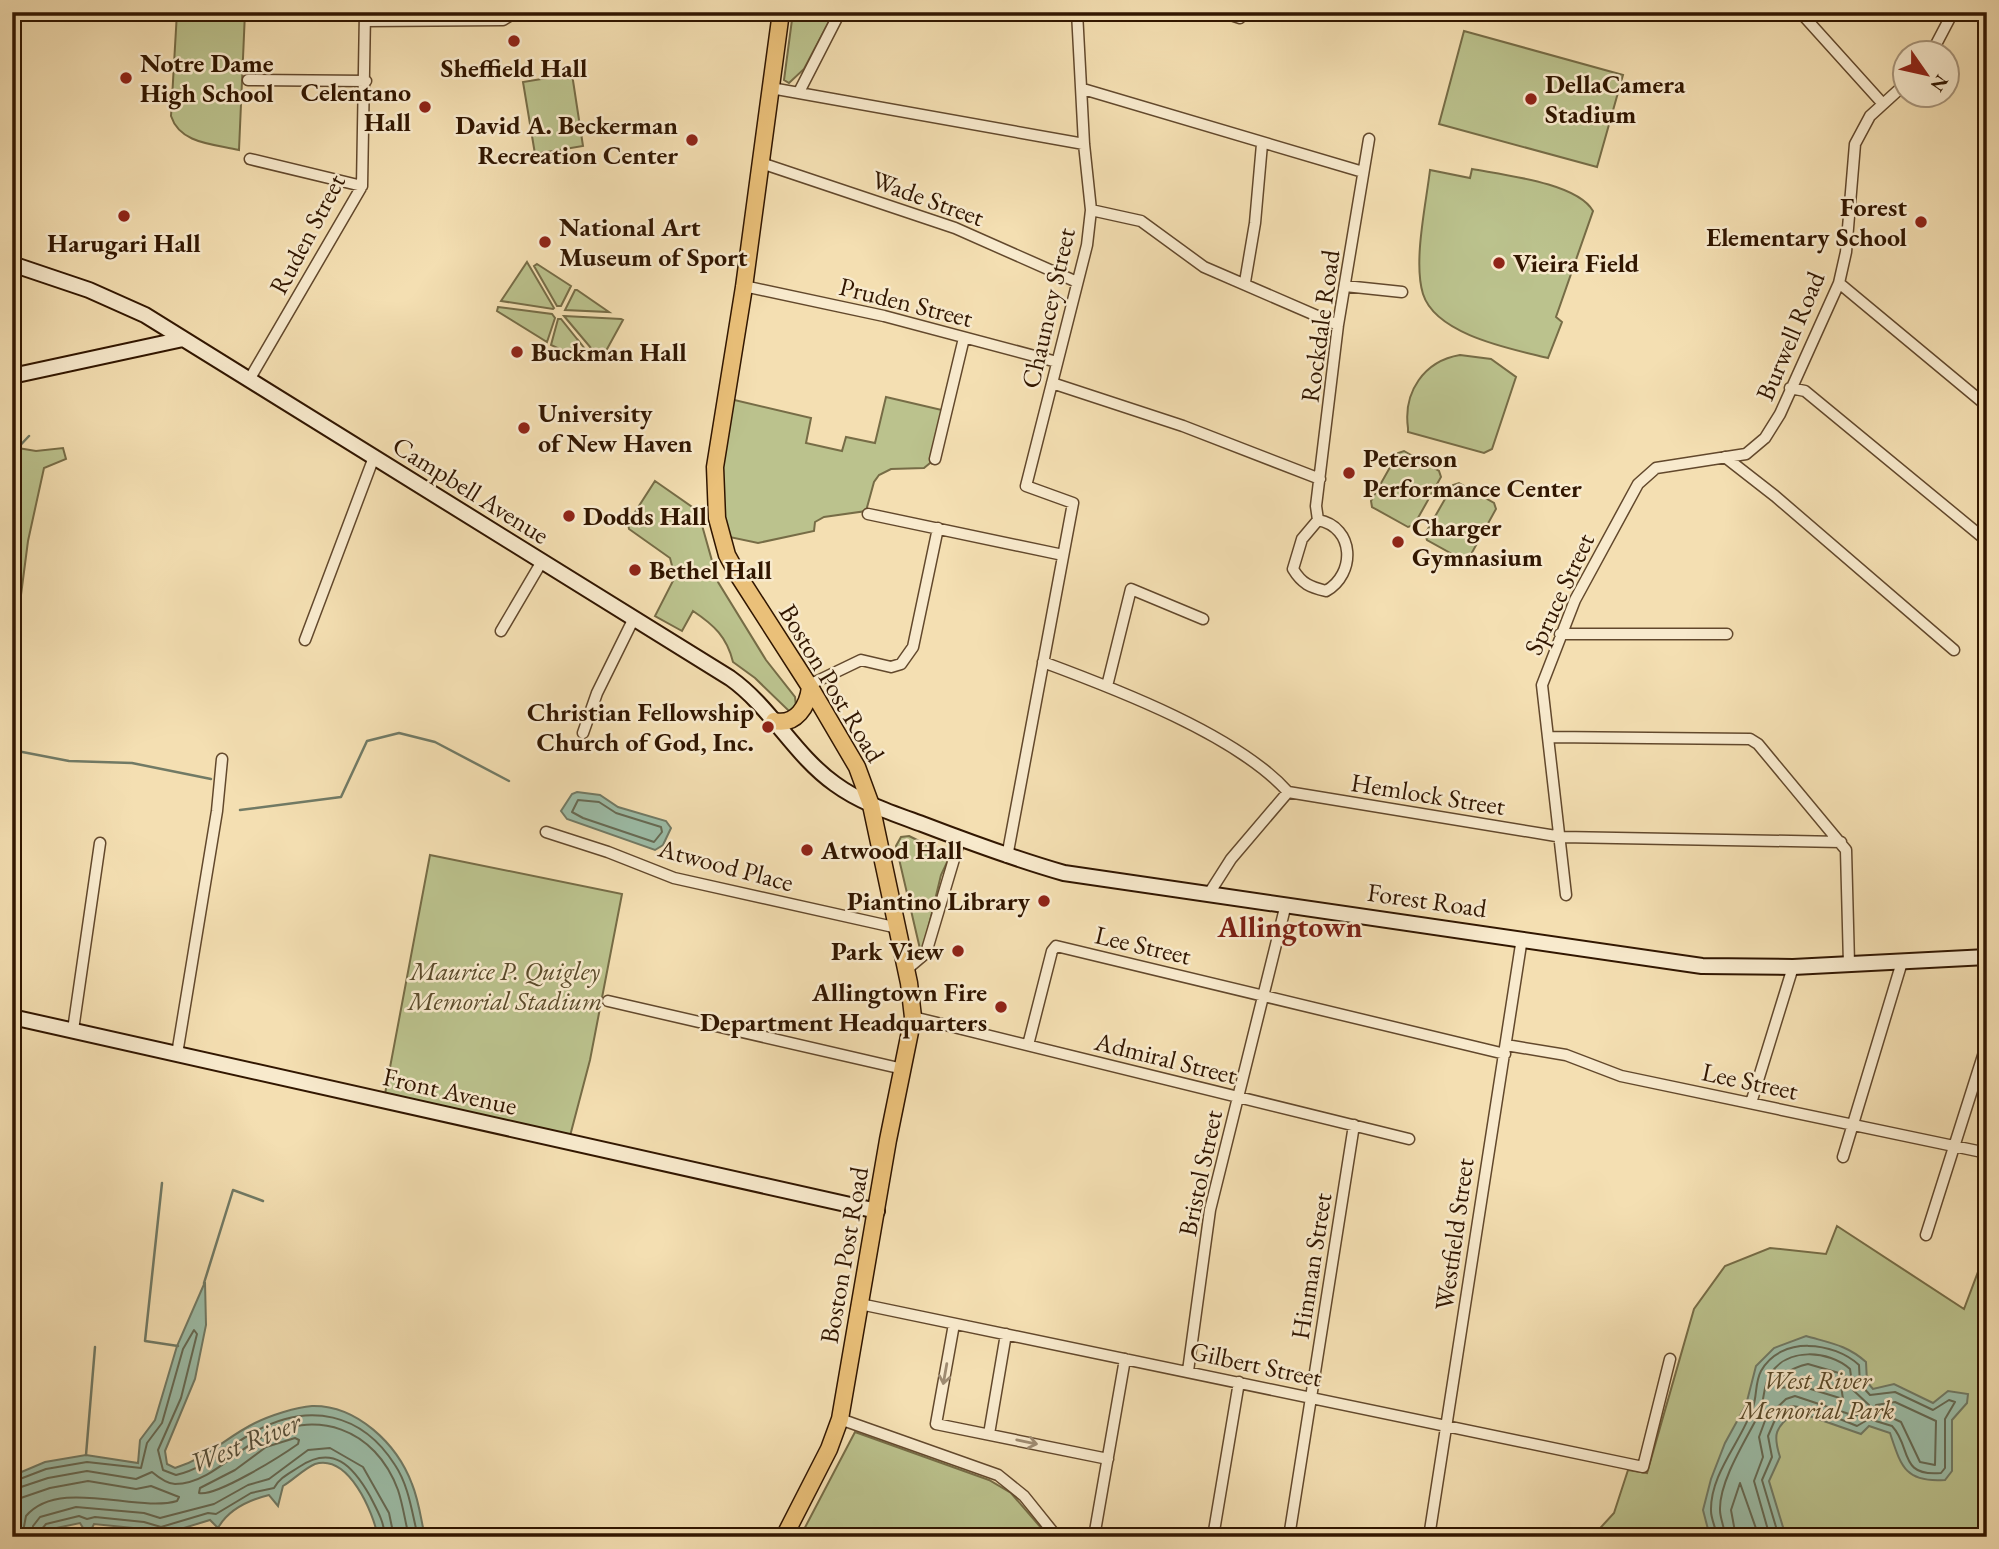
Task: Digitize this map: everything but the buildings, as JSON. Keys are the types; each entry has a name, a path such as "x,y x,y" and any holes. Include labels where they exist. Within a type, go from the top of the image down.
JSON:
{"main road":[{"name":"Boston Post Road","path":"781,12 744,286 715,467 717,518 732,565 845,742 872,805 898,928 913,1017 840,1419 829,1449 784,1537"},
{"name":"Campbell Avenue","path":"12,264 118,302 183,339 541,563 634,618 737,684 821,772 872,805"},
{"path":"12,376 183,339"},
{"path":"774,721 787,722 799,714 808,701 810,686"},
{"name":"Forest Road","path":"872,805 1007,857 1064,873 1210,892 1702,966 1793,967 1987,957"},
{"name":"Front Avenue","path":"14,1018 877,1211"}],"street":[{"path":"365,17 503,20 516,12"},
{"path":"799,92 840,12"},
{"name":"Chauncey Street","path":"1063,555 1073,503 1026,486 1077,282 1091,210 1084,145 1077,12"},
{"path":"1222,12 1240,18"},
{"path":"1800,12 1883,104"},
{"path":"1939,38 1953,12"},
{"name":"Ruden Street","path":"248,380 362,186 366,80 365,17"},
{"path":"248,80 366,80"},
{"path":"771,89 1084,145"},
{"path":"1083,89 1363,172"},
{"name":"Burwell Road","path":"1638,484 1656,468 1746,454 1761,443 1777,420 1839,283 1848,229 1852,157 1870,116 1890,98"},
{"name":"Rockdale Road","path":"1318,520 1316,506 1338,325 1369,139"},
{"path":"1245,282 1255,223 1262,144"},
{"path":"250,159 362,186"},
{"name":"Wade Street","path":"761,163 955,228 1077,282"},
{"path":"1091,210 1142,221 1204,267 1245,282 1338,325"},
{"path":"1839,283 1987,406"},
{"name":"Pruden Street","path":"744,286 884,316 1056,362"},
{"path":"1345,286 1402,292"},
{"path":"935,459 964,338"},
{"path":"1052,383 1171,422 1320,479"},
{"path":"1790,388 1805,391 1815,398 1987,541"},
{"path":"305,640 374,457"},
{"path":"1725,457 1775,496 1954,650"},
{"name":"Spruce Street","path":"1566,895 1562,837 1542,685 1560,634 1589,572 1638,484"},
{"path":"868,514 1063,555 1007,857"},
{"path":"1318,520 1338,528 1348,544 1344,570 1334,586 1326,591 1310,587 1299,580 1293,569 1302,539 1318,520"},
{"path":"810,686 853,662 866,660 891,667 905,660 913,647 937,528"},
{"path":"500,631 541,563"},
{"path":"1107,686 1131,590 1203,619"},
{"path":"583,733 597,693 634,618"},
{"path":"1560,634 1727,634"},
{"path":"1043,662 1107,686 1238,750 1272,774 1288,792 1231,859 1210,892"},
{"path":"1549,737 1750,739 1758,744 1846,850 1849,964"},
{"path":"177,1055 217,811 222,759"},
{"name":"Hemlock Street","path":"1288,792 1562,837 1841,842"},
{"name":"Atwood Place","path":"546,832 608,852 674,878 898,928"},
{"path":"906,970 926,953 960,839"},
{"path":"73,1030 100,843"},
{"name":"Bristol Street","path":"1188,1371 1210,1210 1286,904"},
{"name":"Westfield Street","path":"1429,1537 1487,1149 1506,1049 1522,938"},
{"name":"Lee Street","path":"1028,1045 1052,951 1056,946 1506,1049 1566,1055 1621,1076 1987,1153"},
{"path":"1843,1157 1902,962"},
{"path":"1751,1102 1793,967"},
{"path":"608,1001 903,1069"},
{"name":"Admiral Street","path":"913,1017 1409,1139"},
{"path":"12,1042 14,1018"},
{"path":"1926,1235 1987,1042"},
{"name":"Hinman Street","path":"1289,1537 1354,1125"},
{"name":"Gilbert Street","path":"860,1304 1643,1466 1670,1359"},
{"path":"954,1324 936,1424 1108,1459"},
{"path":"989,1434 1006,1334"},
{"path":"1094,1537 1125,1359"},
{"path":"1213,1537 1239,1382"},
{"path":"840,1419 998,1475 1024,1496 1057,1537"}],"green space":[{"path":"177,12 245,12 239,150 199,141 175,125 171,116"},
{"path":"793,12 834,12 804,69 789,83 784,80"},
{"name":"DellaCamera Stadium","path":"1464,31 1623,75 1597,167 1439,124"},
{"path":"572,74 583,146 535,154 523,82"},
{"name":"Vieira Field","path":"1472,169 1556,187 1585,201 1593,211 1556,317 1562,322 1548,358 1496,345 1459,330 1431,308 1423,294 1419,266 1430,170 1470,178"},
{"path":"527,262 554,308 553,309 501,301"},
{"path":"537,264 571,286 561,306 557,306 534,266"},
{"path":"577,290 609,312 565,310"},
{"path":"498,307 552,314 555,318 547,342 497,311"},
{"path":"564,316 621,319 623,320 601,360"},
{"path":"558,319 561,319 578,340 570,354 551,345"},
{"path":"1460,355 1491,359 1516,377 1492,449 1484,453 1408,432 1409,402 1419,380 1436,364"},
{"path":"886,397 946,411 935,459 924,468 891,469 879,475 874,482 866,511 824,517 815,522 814,531 758,543 720,535 717,518 726,398 811,418 806,443 842,451 846,437 875,443"},
{"path":"18,448 36,451 63,448 66,459 44,468 28,541 12,664 12,454"},
{"path":"1404,451 1439,471 1441,477 1414,525 1408,527 1372,507 1371,501 1398,453"},
{"path":"655,481 698,511 718,582 766,660 795,697 796,707 790,712 755,678 733,662 723,639 701,616 693,611 682,631 655,616 675,577 670,558 629,529 628,523"},
{"path":"1459,483 1494,503 1496,509 1469,558 1463,560 1427,540 1425,534 1453,485"},
{"path":"909,836 950,856 941,875 923,950 920,949 896,846 901,837"},
{"name":"Maurice P. Quigley Memorial Stadium","path":"430,855 622,894 590,1060 570,1136 385,1094"},
{"name":"West River Memorial Park","path":"1837,1226 1964,1309 1987,1248 1987,1537 1592,1537 1614,1513 1628,1470 1647,1473 1694,1309 1725,1266 1770,1248 1826,1254"},
{"path":"855,1432 989,1480 1011,1493 1049,1537 800,1537"}],"water":[{"path":"577,792 600,795 618,807 666,821 671,828 663,845 655,850 567,819 561,811 572,794"},
{"name":"West River","path":"205,1282 206,1325 195,1379 165,1451 167,1464 175,1468 187,1463 261,1420 275,1415 312,1406 329,1407 359,1420 386,1441 405,1469 414,1490 425,1537 378,1537 371,1514 357,1487 349,1476 327,1463 311,1466 283,1486 278,1506 269,1495 254,1500 233,1511 218,1528 210,1520 161,1535 143,1529 94,1524 88,1536 80,1523 47,1530 50,1537 12,1537 12,1476 45,1462 86,1455 138,1463 140,1440 155,1420 177,1346"},
{"path":"1806,1336 1838,1345 1859,1356 1866,1362 1867,1382 1873,1389 1894,1384 1933,1403 1948,1391 1968,1394 1967,1403 1952,1420 1952,1471 1945,1480 1921,1479 1907,1470 1902,1463 1890,1433 1869,1426 1861,1434 1795,1411 1777,1431 1776,1442 1780,1457 1769,1481 1786,1537 1710,1537 1703,1510 1711,1479 1725,1443 1746,1405 1756,1366 1774,1348"}],"waterway":[{"path":"12,454 29,436"},
{"path":"240,810 341,797 367,741 399,733 435,742 509,781"},
{"path":"12,750 69,761 132,763 211,779"},
{"path":"162,1183 145,1341 178,1346"},
{"path":"204,1283 233,1190 263,1201"},
{"path":"86,1455 95,1347"}],"place":[{"name":"Sheffield Hall","path":"514,41"},
{"name":"Notre Dame High School","path":"126,78"},
{"name":"DellaCamera Stadium","path":"1531,99"},
{"name":"Celentano Hall","path":"425,107"},
{"name":"David A. Beckerman Recreation Center","path":"692,140"},
{"name":"Harugari Hall","path":"124,216"},
{"name":"Forest Elementary School","path":"1921,222"},
{"name":"National Art Museum of Sport","path":"545,242"},
{"name":"Vieira Field","path":"1499,263"},
{"name":"Buckman Hall","path":"517,352"},
{"name":"University of New Haven","path":"524,428"},
{"name":"Peterson Performance Center","path":"1349,473"},
{"name":"Dodds Hall","path":"569,516"},
{"name":"Charger Gymnasium","path":"1398,542"},
{"name":"Bethel Hall","path":"635,570"},
{"name":"Christian Fellowship Church of God, Inc.","path":"768,727"},
{"name":"Atwood Hall","path":"807,850"},
{"name":"Piantino Library","path":"1044,901"},
{"name":"Park View","path":"958,951"},
{"name":"Allingtown Fire Department Headquarters","path":"1001,1007"}],"district":[{"name":"Allingtown","path":"1290,927"}]}
